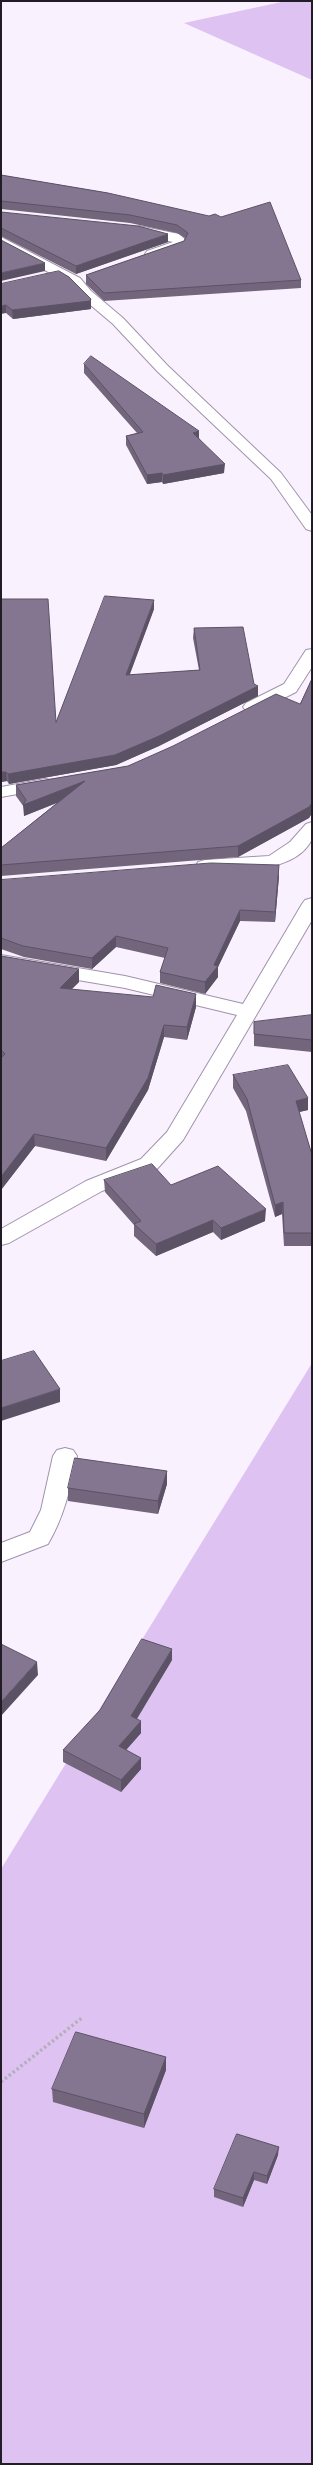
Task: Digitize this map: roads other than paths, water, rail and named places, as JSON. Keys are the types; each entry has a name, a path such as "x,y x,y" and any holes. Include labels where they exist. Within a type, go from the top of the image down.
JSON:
{"street":[{"path":"123,228 174,237 180,241 178,245 141,257"},
{"path":"1,241 75,281 86,294 118,321 162,368 276,476 312,526"},
{"path":"42,277 62,273"},
{"path":"75,281 90,275"},
{"path":"234,716 290,688 312,654"},
{"path":"1,792 59,781"},
{"path":"184,868 274,861 297,846 312,828"},
{"path":"1,1238 94,1186 149,1164 176,1135 312,904"},
{"path":"1,961 81,972 178,992 248,1012"},
{"path":"1,1553 39,1538 53,1510 65,1456"}]}
